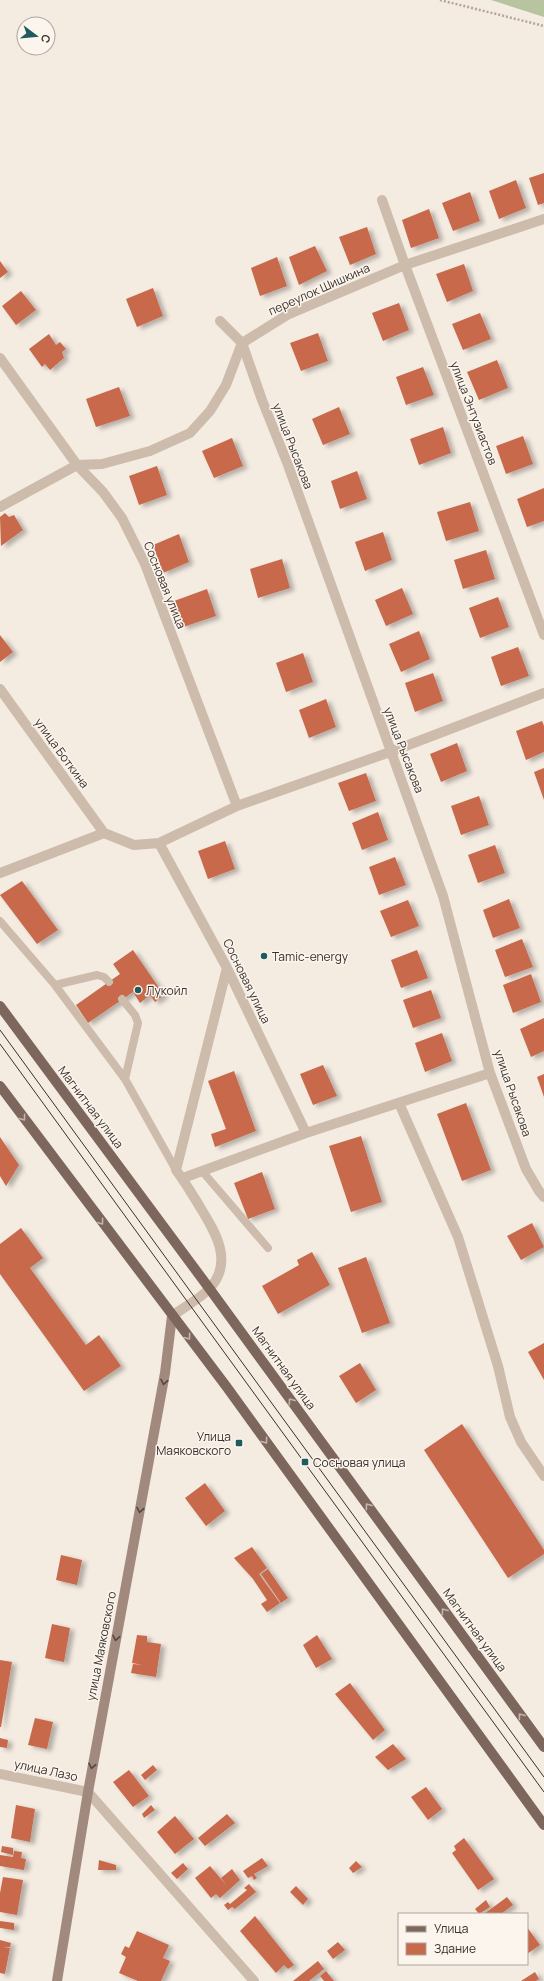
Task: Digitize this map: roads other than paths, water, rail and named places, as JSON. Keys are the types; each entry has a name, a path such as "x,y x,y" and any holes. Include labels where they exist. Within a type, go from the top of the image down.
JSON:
{"main road":[{"name":"Магнитная улица","path":"0,1006 209,1288 544,1747"},
{"path":"0,1086 172,1316 544,1825"},
{"name":"улица Маяковского","path":"57,1981 88,1792 165,1373 172,1316"}],"street":[{"name":"улица Энтузиастов","path":"382,200 544,635"},
{"name":"переулок Шишкина","path":"242,343 287,315 405,265 544,219"},
{"name":"улица Рысакова","path":"220,321 242,343 262,400 288,465 443,896 490,1073 526,1169 542,1192"},
{"path":"0,507 77,465 102,464 150,451 190,432 210,411 226,385 242,343"},
{"name":"Сосновая улица","path":"0,358 77,465 103,492 122,518 145,564 237,806"},
{"name":"улица Боткина","path":"0,690 104,833"},
{"path":"0,873 104,833 134,845 160,843 237,806 390,752 544,693"},
{"name":"Сосновая улица","path":"160,843 228,968 306,1133"},
{"path":"172,1316 209,1288 218,1276 221,1266 221,1254 218,1238 180,1174 228,968"},
{"path":"180,1174 202,1171 306,1133 490,1073"},
{"path":"399,1103 458,1238 498,1366 510,1417 521,1442 544,1476"},
{"name":"улица Лазо","path":"0,1774 88,1792"},
{"path":"88,1792 254,1981"}],"lane":[{"path":"0,921 55,985 125,1079 180,1174"},
{"path":"55,985 97,974 104,977 109,982"},
{"path":"122,999 135,1015 138,1023 125,1079"},
{"path":"202,1171 268,1248"}],"tram line":[{"path":"0,1030 544,1777"},
{"path":"0,1044 544,1792"}],"place":[{"name":"Tamic-energy","path":"264,956"},
{"name":"Лукойл","path":"138,990"},
{"name":"Улица Маяковского","path":"239,1443"},
{"name":"Сосновая улица","path":"305,1462"}]}
